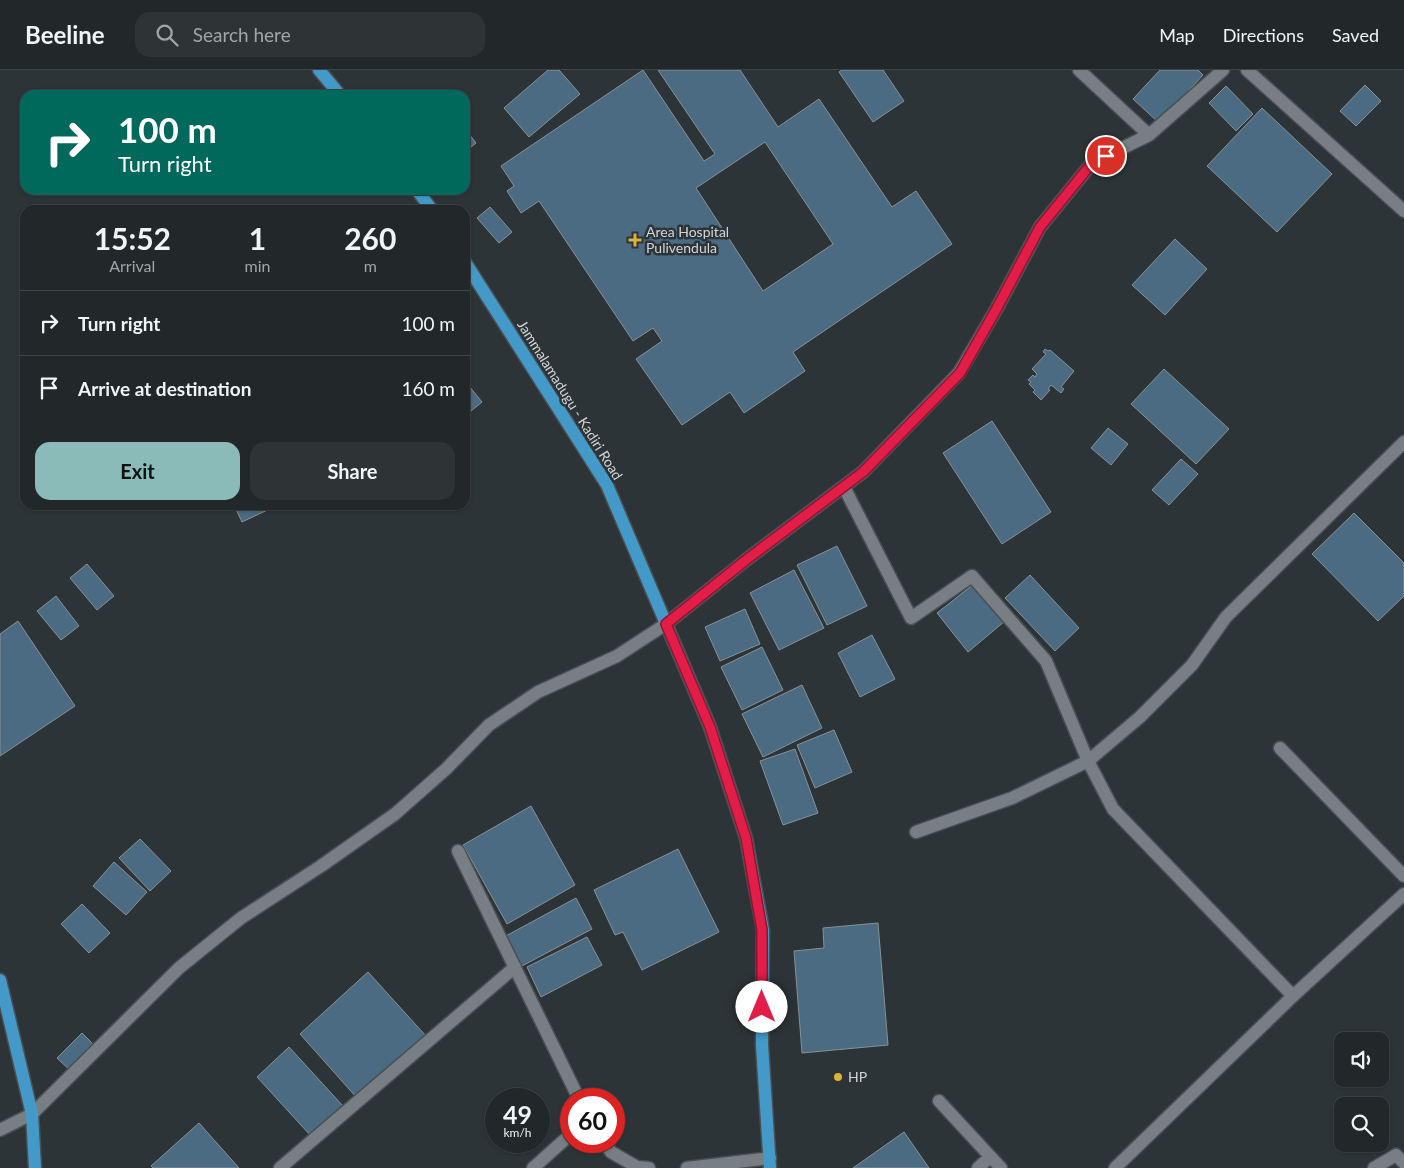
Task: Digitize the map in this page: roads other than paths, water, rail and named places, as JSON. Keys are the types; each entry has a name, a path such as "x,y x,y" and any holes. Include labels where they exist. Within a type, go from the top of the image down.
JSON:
{"main road":[{"path":"319,70 336,90"},
{"name":"Jammalamadugu - Kadiri Road","path":"470,270 607,486 710,727 746,838 762,930 762,1045 770,1163"},
{"path":"0,980 32,1114 35,1168"}],"street":[{"path":"1079,70 1149,135"},
{"path":"0,1130 32,1114 179,968 241,918 321,866 395,814 446,769 489,725 538,692 617,656 666,624 746,560 863,472 960,373 1040,227 1092,163 1149,135 1223,70"},
{"path":"1247,70 1404,211"},
{"path":"916,832 1012,798 1088,761 1140,717 1186,671 1226,616 1403,444"},
{"path":"844,487 911,618 972,576 1046,661 1088,761 1113,809 1293,996"},
{"path":"1280,748 1404,876"},
{"path":"458,851 574,1088"},
{"path":"1115,1168 1293,996 1404,894"},
{"path":"280,1168 515,967"},
{"path":"939,1101 1001,1168"},
{"path":"532,1168 560,1144"},
{"path":"613,1153 638,1166 649,1168"},
{"path":"1374,1168 1396,1155 1404,1164"},
{"path":"978,1168 990,1157"},
{"path":"687,1168 770,1163"}],"place":[{"name":"Area Hospital Pulivendula","path":"635,240"},
{"name":"HP","path":"838,1077"}]}
